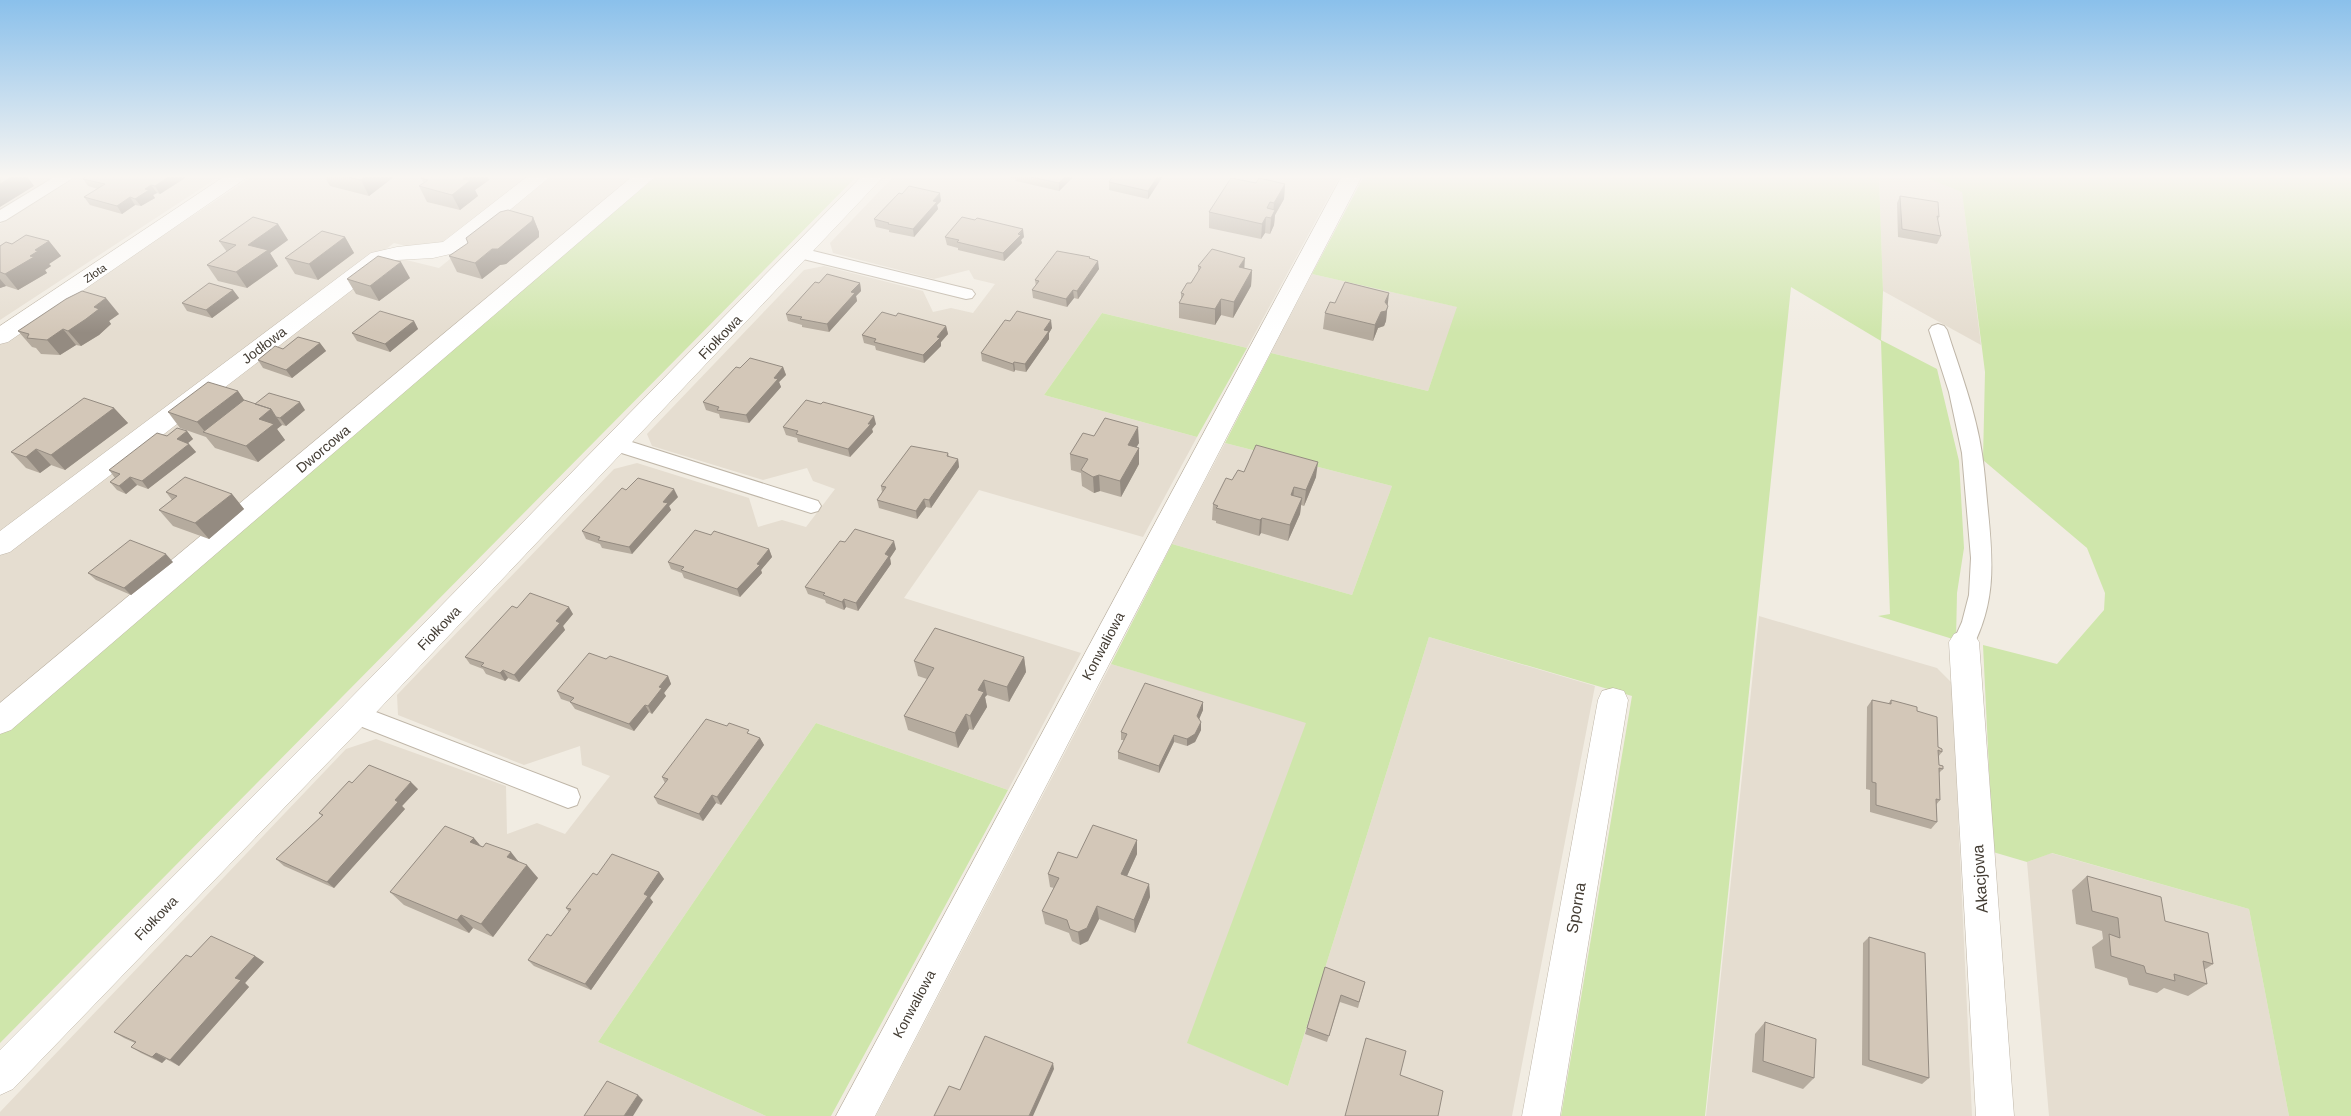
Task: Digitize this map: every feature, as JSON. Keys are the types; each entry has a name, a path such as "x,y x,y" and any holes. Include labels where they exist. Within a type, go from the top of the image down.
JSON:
{"street":[{"name":"Złota","path":"0,337 162,228"},
{"name":"Jodłowa","path":"0,545 379,258 391,253 439,250 452,246 475,228"},
{"name":"Dworcowa","path":"0,721 584,228"},
{"name":"Fiołkowa","path":"0,1076 355,714 825,228"},
{"name":"Konwaliowa","path":"855,1116 1324,228"},
{"name":"Akacjowa","path":"1964,642 1995,1116"},
{"name":"Sporna","path":"1541,1116 1613,700"}],"lane":[{"path":"801,253 966,294"},
{"path":"1938,330 1958,392 1972,453 1982,558 1980,596 1973,622 1964,642"},
{"path":"616,444 811,506"},
{"path":"355,714 568,797"}],"shaded area":[{"path":"0,228 140,228 0,320"},
{"path":"174,228 464,228 448,241 413,248 394,243 0,539 0,343"},
{"path":"488,228 577,228 0,714 0,552 394,257 439,268"},
{"path":"844,228 1312,228 1247,348 1102,313 1044,395 1197,437 1143,537 979,490 904,598 1081,653 1008,790 816,723 598,1042 766,1116 0,1116 0,1112 346,749 376,739 506,786 507,834 537,823 565,834 610,776 582,765 580,746 524,765 398,715 397,695 614,469 637,463 749,498 758,527 782,520 806,527 835,489 813,481 807,468 763,480 652,446 647,434 804,270 824,266 923,291 933,312 951,308 973,313 995,284 974,279 969,270 934,279 833,253 830,243"},
{"path":"1881,228 1967,228 1981,345 1883,291"},
{"path":"1312,274 1458,307 1428,391 1271,353"},
{"path":"1225,443 1392,486 1352,595 1172,544"},
{"path":"1759,616 1937,668 1952,683 1972,1116 1706,1116"},
{"path":"1429,637 1595,686 1512,1116 876,1116 1111,664 1307,722 1188,1043 1288,1086"},
{"path":"2051,853 2249,909 2289,1116 2049,1116 2027,862"}],"green space":[{"path":"594,228 806,228 0,1043 0,728"},
{"path":"1336,228 1881,228 1883,291 1881,340 1937,369 1959,461 1964,548 1957,593 1956,640 1878,616 1890,614 1881,341 1791,287 1705,1116 1561,1116 1632,696 1429,637 1288,1086 1187,1043 1306,723 1111,664 1172,544 1352,595 1392,486 1225,443 1271,353 1428,391 1457,307 1312,274"},
{"path":"1967,228 2351,228 2351,1116 2289,1116 2249,909 2052,853 2027,862 1993,852 1983,645 2057,664 2104,610 2105,593 2087,548 1983,460 1985,372"},
{"path":"1102,313 1247,348 1197,437 1044,395"},
{"path":"816,723 1008,790 831,1116 766,1116 598,1042"}],"building":[{"path":"237,228 272,228 248,245 268,250 236,272 207,265 236,245 219,241"},
{"path":"479,228 523,228 498,249 492,249 475,263 449,256 468,243 466,238"},
{"path":"953,228 1023,229 1018,234 1021,235 1003,253 957,242 959,240 945,237"},
{"path":"1939,228 1941,236 1902,229"},
{"path":"322,231 345,237 309,264 285,258"},
{"path":"26,235 49,241 35,250 38,251 30,256 34,257 5,274 0,272 0,246 6,242 12,244"},
{"path":"1212,249 1245,258 1239,267 1252,270 1234,302 1221,299 1215,309 1179,303 1184,294 1181,293 1187,283 1191,283 1201,267 1198,266"},
{"path":"1057,251 1090,257 1098,261 1077,291 1073,290 1066,299 1032,290 1039,281 1035,280"},
{"path":"378,256 401,262 370,286 347,279"},
{"path":"827,274 860,283 851,292 855,293 827,324 800,319 802,317 786,314 815,282 819,283"},
{"path":"1345,282 1389,293 1385,302 1388,306 1386,311 1381,312 1375,325 1325,313 1330,302 1335,303"},
{"path":"209,283 233,290 206,310 182,303"},
{"path":"82,291 106,298 94,307 99,309 68,331 63,329 47,340 27,338 29,334 18,331 66,299"},
{"path":"380,311 414,321 385,344 352,333"},
{"path":"1017,311 1051,320 1044,330 1049,331 1025,364 1014,362 1013,364 981,353 1005,320 1010,321"},
{"path":"882,312 896,316 898,313 946,326 937,337 940,338 923,355 874,342 876,339 862,335"},
{"path":"298,337 320,343 286,370 258,360 275,346 283,349"},
{"path":"750,358 783,367 774,378 778,379 746,415 717,410 719,407 703,402 736,367 740,368"},
{"path":"208,382 238,391 197,422 168,412"},
{"path":"269,393 300,402 280,418 276,417 271,409 255,404"},
{"path":"84,398 114,408 51,455 36,449 26,457 11,452"},
{"path":"244,400 271,409 259,419 274,424 246,446 203,432"},
{"path":"806,400 821,404 823,402 874,416 868,424 871,424 848,449 796,434 798,431 783,427"},
{"path":"1105,418 1138,427 1128,445 1139,448 1120,481 1099,475 1093,477 1081,470 1088,459 1070,454 1083,433 1094,436"},
{"path":"177,428 187,431 177,439 189,444 142,481 130,477 119,486 110,482 120,474 109,470 157,433 167,436"},
{"path":"1256,445 1318,462 1306,490 1294,487 1291,495 1302,498 1290,525 1262,518 1260,520 1216,508 1218,506 1213,504 1226,478 1232,480 1238,470 1244,472"},
{"path":"911,446 948,453 947,456 958,459 929,500 924,499 916,511 877,500 886,487 881,486"},
{"path":"185,477 232,494 195,523 159,510 177,496 166,492"},
{"path":"638,478 674,489 663,502 668,503 629,547 598,540 600,537 582,531 622,488 626,490"},
{"path":"855,529 894,541 885,554 889,556 856,603 844,599 842,602 823,595 825,593 805,587 840,541 845,542"},
{"path":"695,530 711,535 714,531 769,549 757,564 760,565 737,589 681,570 684,567 668,562"},
{"path":"130,540 166,554 124,588 88,573"},
{"path":"530,593 569,607 556,621 560,623 514,675 503,670 500,673 481,666 484,663 465,657 512,606 517,608"},
{"path":"935,628 1024,657 1007,687 984,680 978,690 984,692 970,716 966,714 955,733 904,716 934,668 914,661"},
{"path":"589,653 606,659 610,656 668,676 659,687 662,688 648,706 645,705 629,724 570,702 574,698 557,691"},
{"path":"1145,683 1203,702 1197,716 1201,722 1195,734 1187,739 1174,735 1159,766 1118,752 1127,734 1121,732"},
{"path":"1872,700 1891,704 1891,700 1917,707 1917,711 1937,717 1938,747 1942,749 1942,752 1938,750 1939,765 1943,766 1943,769 1939,768 1940,800 1936,799 1937,822 1876,805 1876,783 1872,782"},
{"path":"706,719 727,726 729,723 749,730 747,733 760,738 717,797 712,795 699,814 654,797 668,779 662,777"},
{"path":"369,765 411,782 395,800 398,802 327,882 276,859 323,815 319,813 349,781 352,783"},
{"path":"1093,825 1137,840 1121,874 1149,884 1134,920 1097,906 1087,928 1078,932 1070,929 1067,920 1042,911 1059,878 1048,874 1058,852 1077,858"},
{"path":"445,826 474,838 470,842 483,847 486,843 511,852 507,857 527,865 481,924 461,915 457,920 390,892"},
{"path":"612,854 659,872 644,894 648,896 585,984 528,960 547,934 551,936 571,909 566,908 593,873 597,875"},
{"path":"2087,876 2161,897 2165,921 2208,933 2213,964 2203,961 2207,984 2174,974 2175,981 2146,973 2144,966 2111,956 2109,934 2120,938 2118,918 2092,911"},
{"path":"211,936 255,956 235,978 241,980 170,1060 156,1053 152,1057 131,1047 136,1042 114,1032 186,955 191,957"},
{"path":"1869,937 1925,953 1929,1078 1869,1060"},
{"path":"1325,967 1365,982 1359,1002 1341,995 1329,1036 1307,1028"},
{"path":"1765,1022 1816,1039 1814,1078 1763,1061"},
{"path":"985,1036 1053,1063 1029,1116 934,1116 949,1086 960,1090"},
{"path":"1366,1038 1406,1051 1400,1075 1443,1091 1438,1116 1345,1116"},
{"path":"607,1081 638,1095 624,1116 584,1116"}]}
